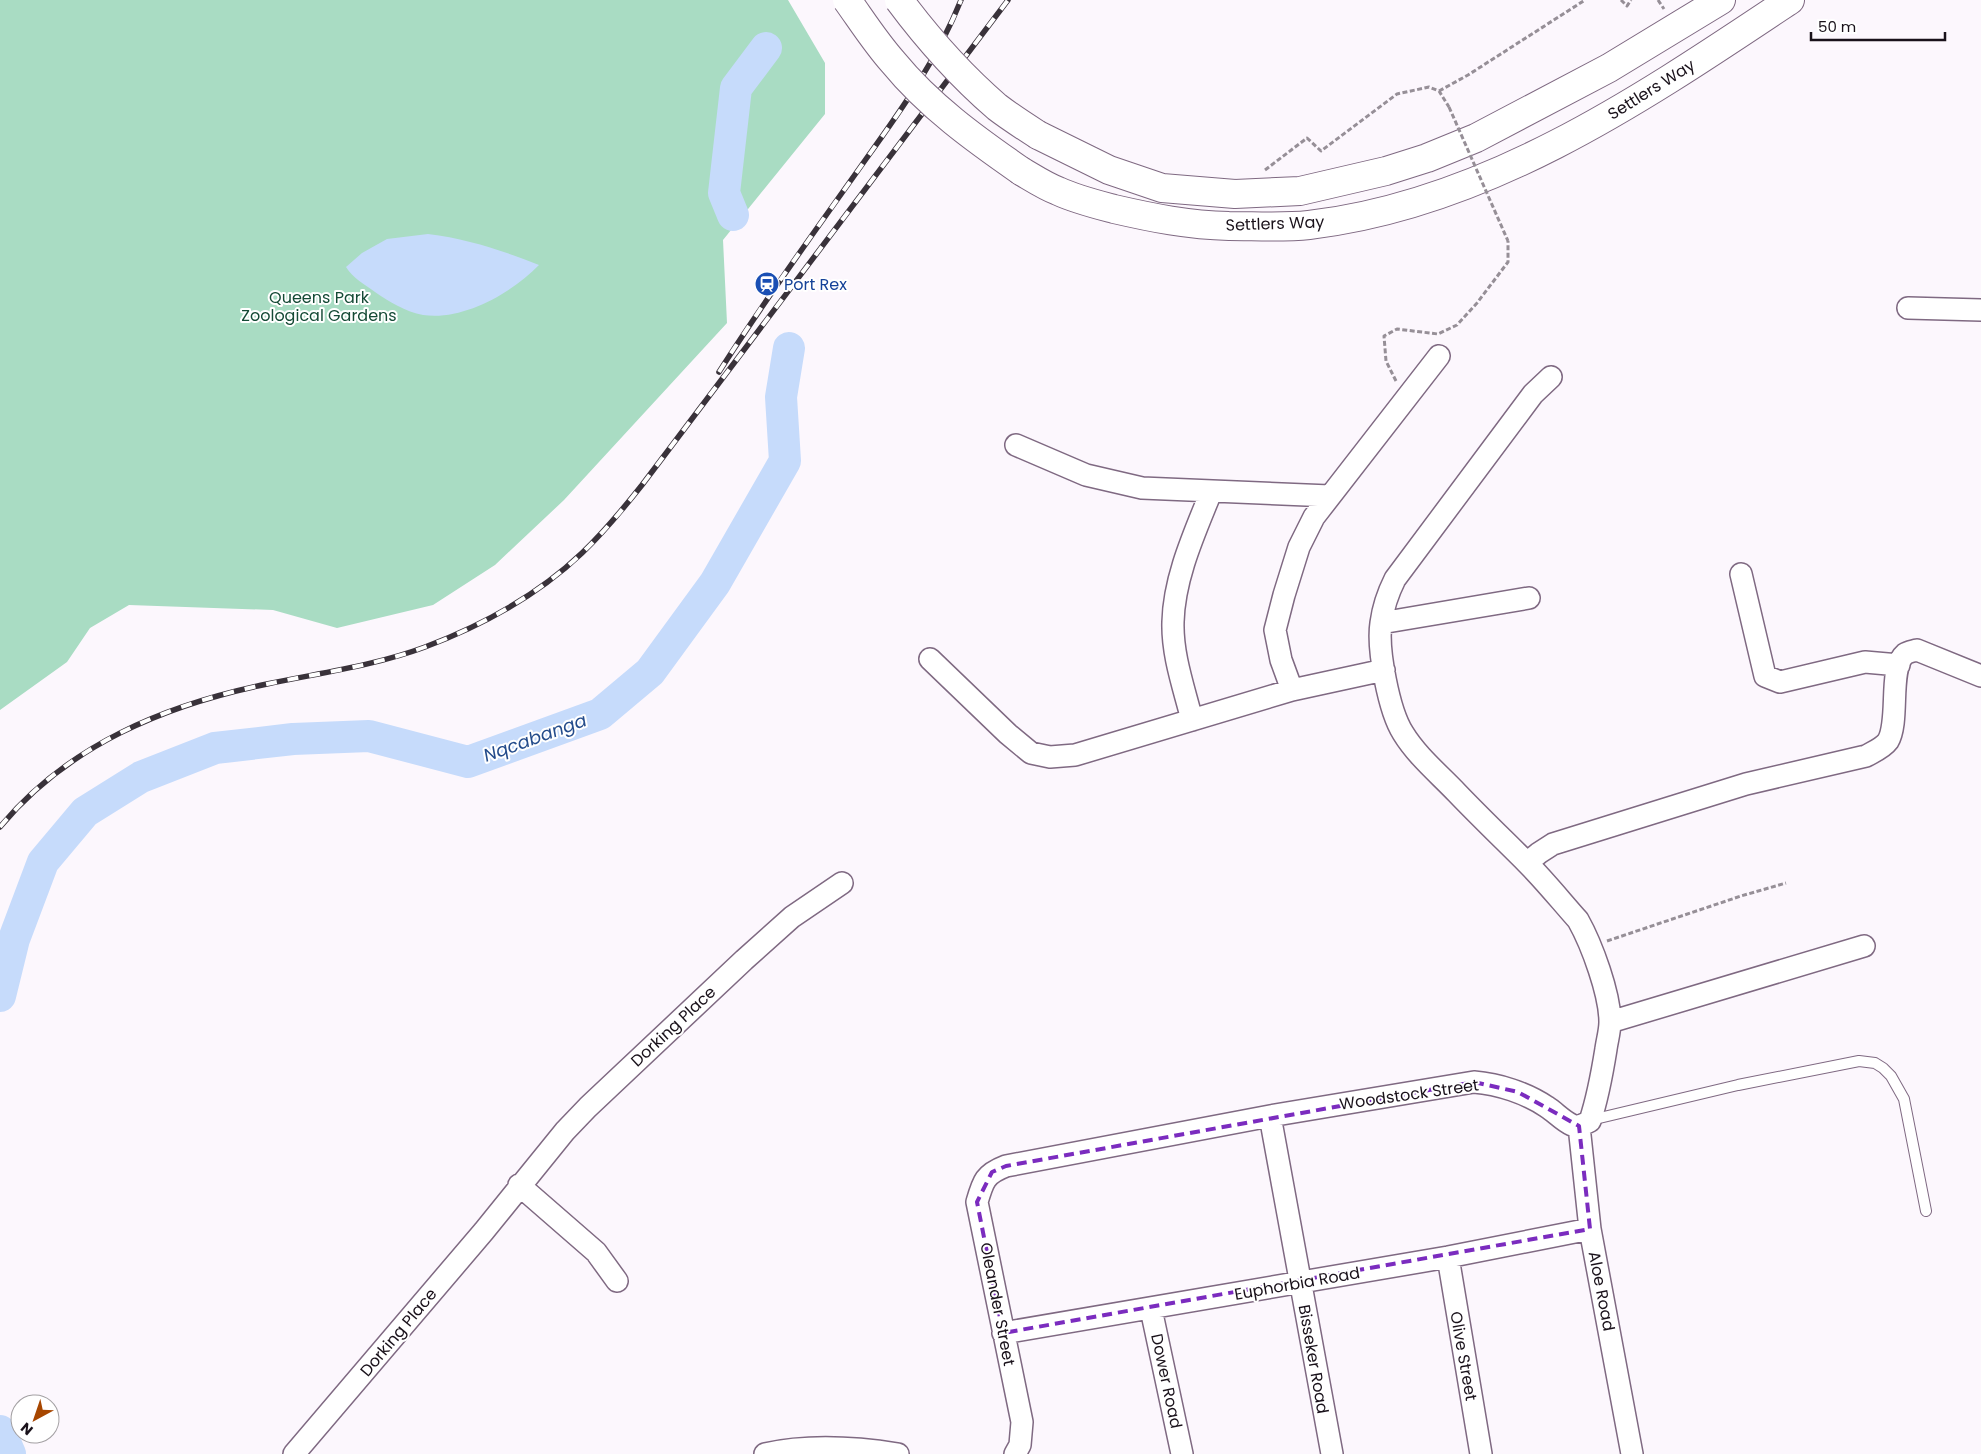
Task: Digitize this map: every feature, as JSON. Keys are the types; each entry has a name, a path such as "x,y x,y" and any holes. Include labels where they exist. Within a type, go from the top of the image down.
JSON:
{"main road":[{"name":"Settlers Way","path":"847,0 909,81 954,122 1021,171 1058,192 1098,205 1162,220 1208,225 1256,226 1306,225 1346,219 1393,208 1435,195 1498,171 1586,129 1714,51 1790,0"},
{"name":"Settlers Way","path":"899,0 935,45 969,81 998,108 1038,135 1109,170 1162,188 1235,194 1300,192 1386,171 1427,158 1476,138 1609,68 1721,0"}],"street":[{"path":"1908,308 1981,310"},
{"path":"1292,690 1281,660 1275,630 1299,547 1314,517 1438,356"},
{"path":"1551,377 1533,394 1395,579 1381,623 1380,640 1384,670 1396,720 1404,734 1429,765 1527,863 1578,920 1590,947 1599,969 1607,1000 1610,1022 1600,1083 1584,1124"},
{"path":"1016,445 1086,475 1142,488 1330,496"},
{"path":"1192,720 1175,655 1173,621 1179,584 1193,536 1211,492"},
{"path":"1740,574 1765,676 1780,682 1865,662 1899,665"},
{"path":"1381,623 1529,598"},
{"path":"1527,863 1553,844 1746,784 1866,756 1879,749 1888,742 1892,731 1899,665 1906,654 1916,650 1981,676"},
{"path":"930,659 1008,734 1031,753 1050,757 1075,755 1292,690 1384,670"},
{"name":"Dorking Place","path":"294,1454 484,1231 565,1131 588,1107 737,966 792,917 842,883"},
{"path":"1610,1022 1864,946"},
{"name":"Woodstock Street","path":"1006,1166 1270,1116 1474,1082 1488,1083 1518,1092 1545,1106 1572,1125 1584,1124"},
{"name":"Bisseker Road","path":"1270,1116 1332,1454"},
{"name":"Aloe Road","path":"1584,1124 1590,1229 1632,1454"},
{"name":"Oleander Street","path":"1006,1166 992,1172 981,1189 978,1202 1022,1422 1020,1446 1015,1454"},
{"path":"520,1185 596,1252 617,1281"},
{"name":"Euphorbia Road","path":"1003,1333 1448,1257 1590,1229"},
{"name":"Olive Street","path":"1448,1257 1481,1454"},
{"name":"Dower Road","path":"1151,1309 1182,1454"},
{"path":"765,1454 804,1448 860,1448 898,1454"}],"lane":[{"path":"1584,1124 1738,1085 1859,1061 1874,1063 1884,1068 1891,1076 1904,1098 1926,1211"}],"path":[{"path":"1439,91 1468,75 1585,0"},
{"path":"1621,0 1627,6 1631,0"},
{"path":"1262,172 1307,138 1321,151 1398,94 1429,87 1439,91 1449,107 1508,241 1508,262 1477,303 1456,324 1438,334 1397,329 1384,336 1386,361 1405,399"},
{"path":"1590,947 1741,896 1786,883"}],"highlighted area":[{"path":"1474,1082 1518,1092 1579,1126 1590,1229 1003,1333 977,1202 992,1172 1006,1166"}],"green space":[{"name":"Queens Park Zoological Gardens","path":"0,0 788,0 825,63 825,114 723,240 727,323 564,500 495,565 433,605 337,628 273,610 129,605 90,628 67,662 0,710"}],"water":[{"path":"428,234 484,246 539,265 515,285 486,303 454,314 438,316 417,314 398,306 359,281 346,267 362,253 387,239"}],"waterway":[{"name":"Nqcabanga","path":"733,215 724,193 736,88 766,48"},
{"name":"Nqcabanga","path":"0,996 14,939 43,862 85,812 141,777 215,748 293,739 369,736 468,762 600,714 650,672 715,583 785,461 781,397 789,348"},
{"name":"Nqcabanga","path":"0,1431 10,1454"}],"railway":[{"path":"719,372 773,291 906,102 942,42 961,0"},
{"path":"0,827 27,798 56,773 87,751 121,733 156,717 229,693 366,664 425,647 446,639 508,608 528,596 565,568 598,537 642,485 1008,0"}],"place":[{"name":"Port Rex","path":"767,284"}]}
